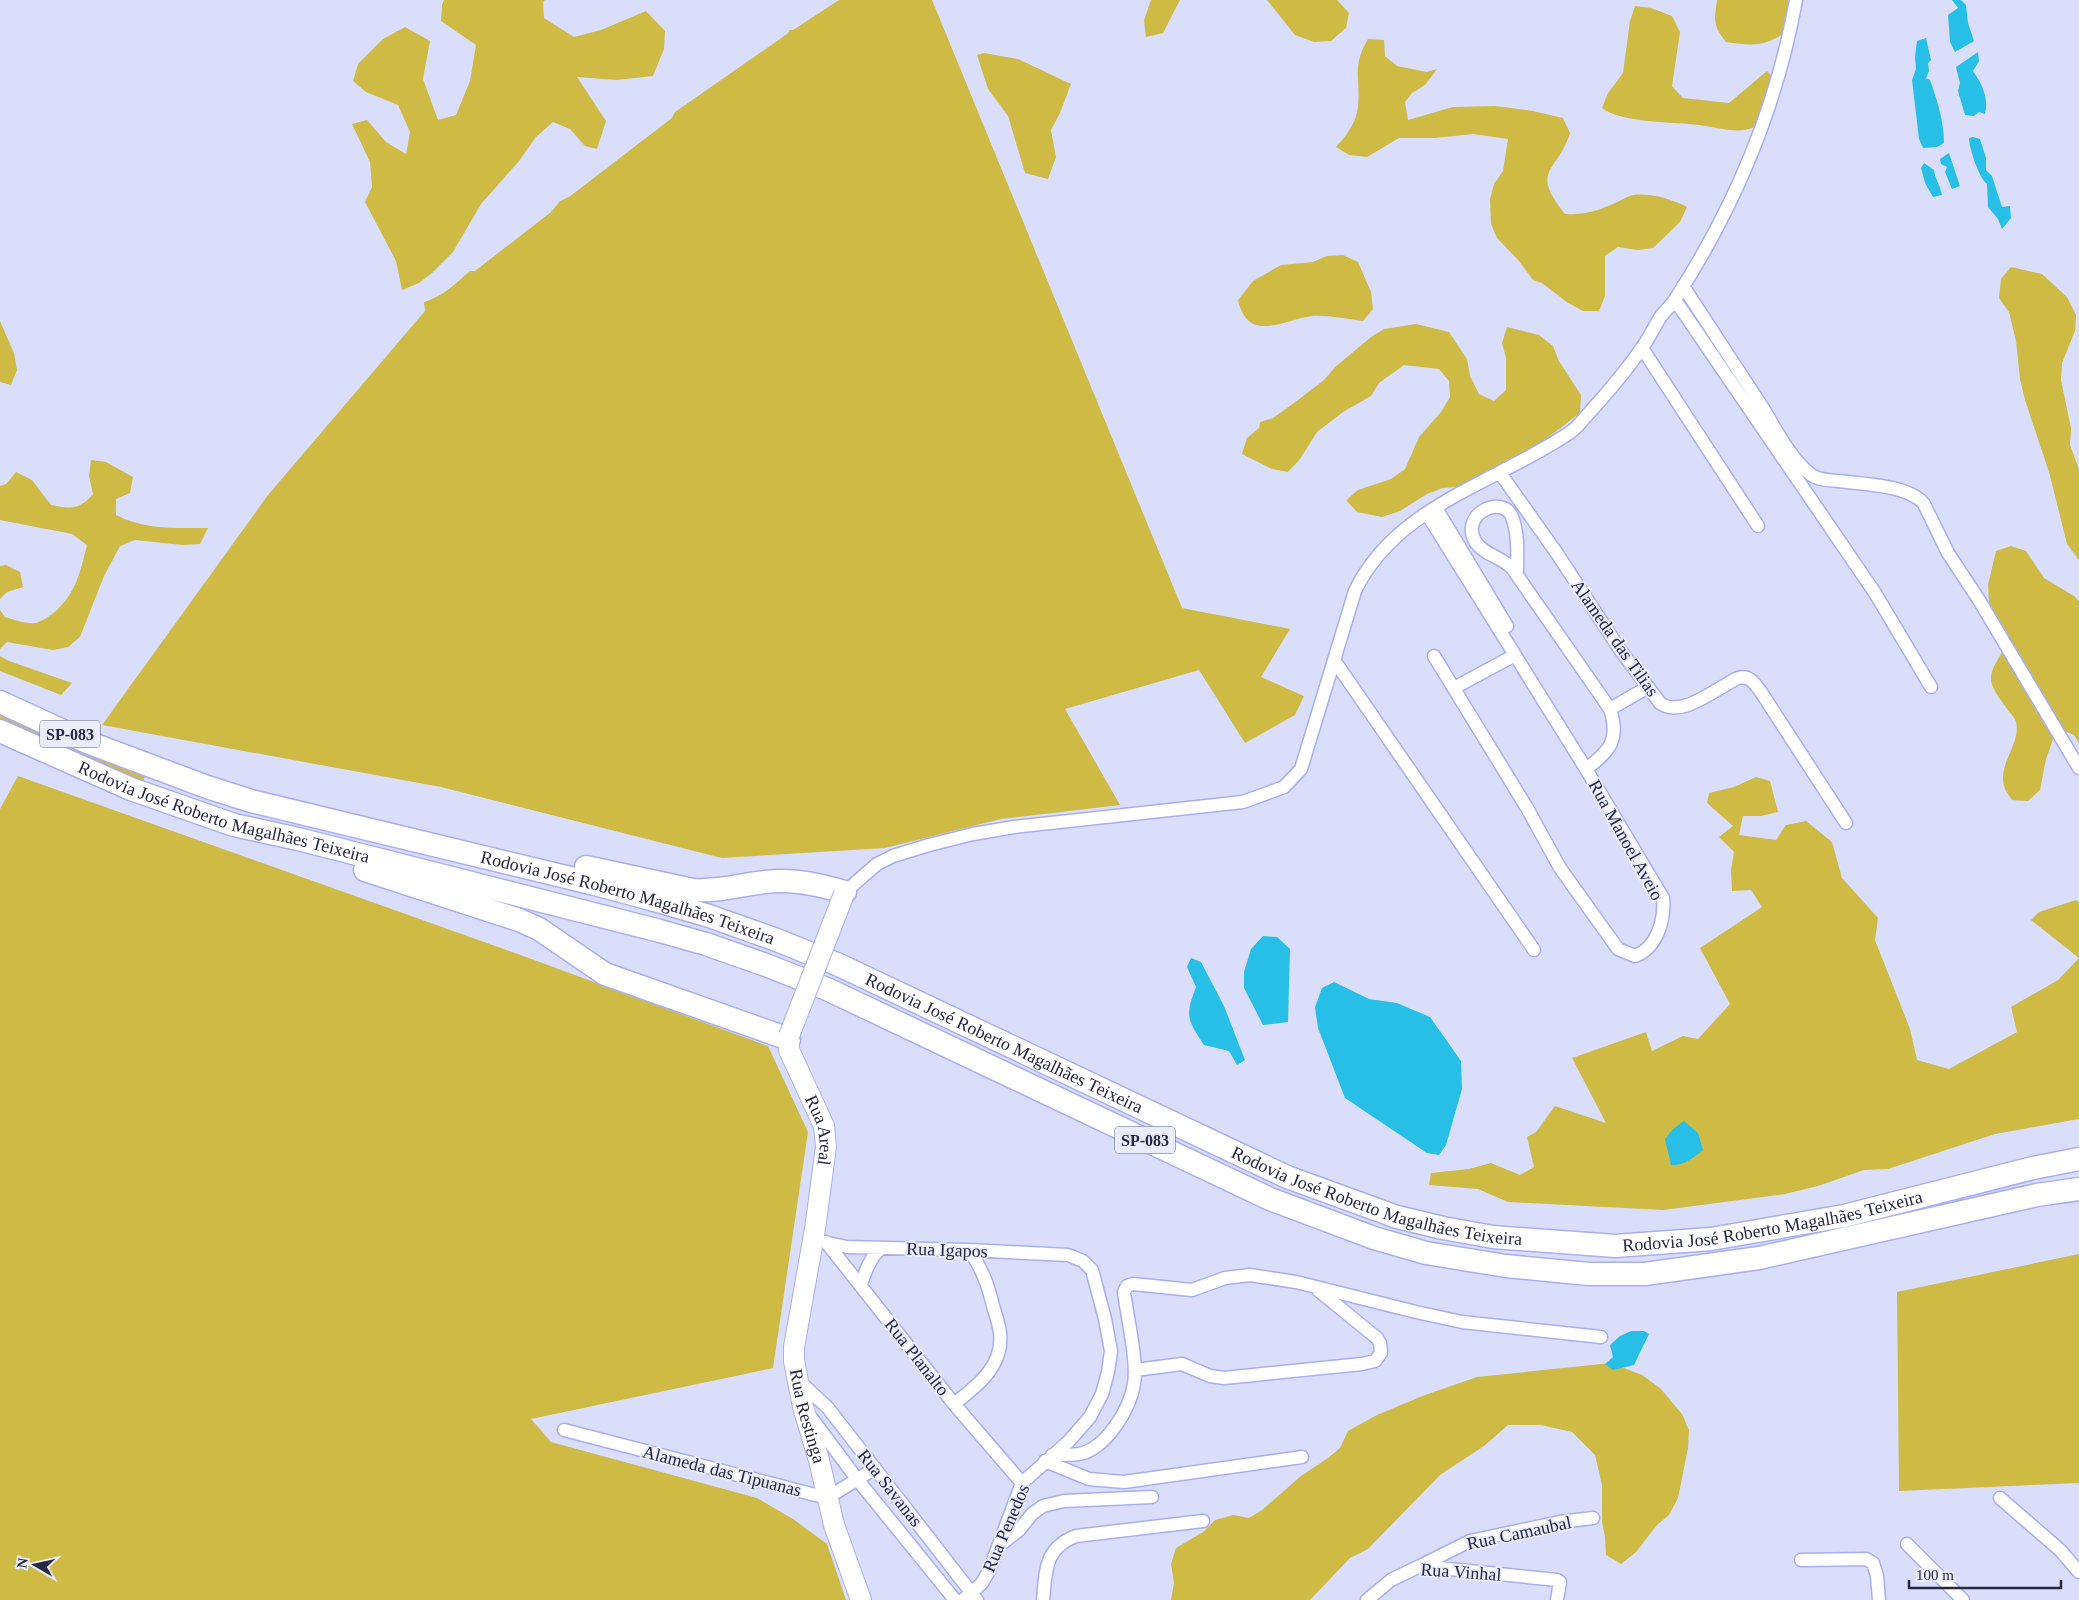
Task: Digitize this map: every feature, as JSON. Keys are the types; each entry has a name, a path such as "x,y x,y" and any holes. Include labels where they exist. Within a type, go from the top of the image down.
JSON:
{"highway":[{"name":"Rodovia José Roberto Magalhães Teixeira","path":"0,702 87,742 251,801 594,884 709,916 774,939 840,965 1287,1177 1397,1217 1443,1228 1493,1237 1615,1246 1711,1239 1844,1216 2033,1168 2079,1159"},
{"name":"Rodovia José Roberto Magalhães Teixeira","path":"0,731 131,788 234,825 611,918 706,944 766,965 829,990 1270,1199 1374,1238 1426,1253 1506,1266 1589,1274 1646,1274 1760,1258 2037,1195 2079,1189"},
{"path":"234,825 279,843 519,920 539,929 604,974 789,1037"},
{"path":"375,830 554,861 693,890 711,891 776,881 800,882 844,893"}],"main road":[{"path":"789,1037 844,893"},
{"name":"Rua Areal","path":"789,1037 792,1059 824,1126 826,1147 821,1236"},
{"name":"Rua Restinga","path":"821,1236 794,1346 794,1361 802,1406 819,1460 834,1526 861,1600"}],"street":[{"path":"844,893 877,864 893,856 973,834 1058,822 1243,802 1284,787 1301,769 1355,591 1364,573 1378,555 1400,532 1456,495 1500,473 1574,430 1602,399 1642,348 1662,316 1675,300 1728,207 1768,109 1787,48 1796,0"},
{"path":"1683,286 1784,441 1808,473 1814,477 1827,480 1875,486 1911,493 1919,497 1948,553 1979,600 2079,768"},
{"path":"1675,300 1875,593 1931,687"},
{"path":"1642,348 1758,526"},
{"name":"Alameda das Tilias","path":"1500,473 1556,552 1621,651 1663,705 1674,708 1693,702 1743,676 1750,678 1846,823"},
{"path":"1431,511 1565,722 1590,766 1610,748 1614,734 1614,719 1610,709 1517,575 1503,560 1478,546 1474,538 1472,525 1475,518 1484,510 1497,507 1508,511 1512,516 1516,539 1517,575"},
{"name":"Rua Manoel Aveio","path":"1431,511 1515,655 1590,766 1663,898 1664,912 1656,938 1645,952 1634,956 1618,949 1560,868 1527,808 1434,656"},
{"path":"1454,688 1515,655"},
{"path":"1334,660 1534,950"},
{"path":"1610,709 1648,687"},
{"name":"Rua Igapos","path":"821,1236 847,1247 1068,1255"},
{"name":"Rua Planalto","path":"821,1236 861,1284 954,1404 1022,1482"},
{"path":"861,1284 871,1259 881,1248"},
{"path":"954,1404 982,1382 996,1362 1000,1347 1000,1333 986,1279 979,1264 968,1250"},
{"name":"Rua Penedos","path":"971,1598 990,1571 1022,1482 1070,1441 1090,1417 1102,1394 1108,1372 1110,1351 1105,1319 1092,1270 1083,1261 1068,1255"},
{"path":"1049,1458 1081,1454 1098,1444 1115,1429 1126,1408 1134,1385 1134,1370 1124,1292 1127,1286 1133,1284 1192,1290 1225,1278 1250,1275 1296,1282 1462,1322 1601,1337"},
{"path":"1134,1370 1182,1364 1210,1376 1224,1378 1362,1364 1375,1361 1381,1353 1380,1343 1377,1338 1314,1287"},
{"name":"Rua Savanas","path":"798,1380 828,1408 971,1598"},
{"name":"Rua Savanas","path":"802,1406 857,1479 955,1600"},
{"name":"Alameda das Tipuanas","path":"564,1430 827,1498"},
{"path":"1049,1458 1090,1478 1124,1482 1302,1457"},
{"path":"827,1498 874,1469"},
{"path":"1000,1544 1019,1530 1032,1514 1042,1506 1064,1501 1152,1497"},
{"path":"2000,1498 2060,1550 2079,1572"},
{"name":"Rua Camaubal","path":"1420,1566 1470,1541 1560,1522 1593,1518"},
{"path":"1043,1600 1048,1559 1064,1541 1076,1536 1203,1521"},
{"path":"1906,1544 1963,1600"},
{"path":"1801,1560 1866,1559 1873,1563 1877,1576 1879,1600"},
{"name":"Rua Vinhal","path":"1367,1600 1391,1580 1420,1566 1557,1580 1561,1586 1557,1600"}],"shaded area":[{"path":"444,0 545,0 543,2 544,18 574,37 601,30 646,11 665,31 664,49 653,76 617,80 577,77 606,121 597,149 585,146 570,129 553,122 536,137 519,161 481,204 453,252 419,283 402,290 396,261 365,202 372,187 370,162 352,124 367,120 386,142 406,154 410,132 398,105 366,92 353,81 358,64 383,39 405,27 430,41 423,79 438,120 456,115 470,81 476,45 441,21"},
{"path":"839,0 932,0 1182,608 1290,629 1261,677 1304,696 1295,715 1245,743 1199,670 1065,709 1120,805 1001,819 885,848 722,858 441,787 102,725 268,495 425,311 424,302 443,293 470,271 475,271 551,212 560,201 569,197 672,118 675,112 787,34 790,30 793,30"},
{"path":"1151,0 1180,0 1163,33 1146,37 1144,20"},
{"path":"1267,0 1337,0 1349,13 1346,28 1331,41 1314,42 1295,35"},
{"path":"1717,0 1788,0 1790,14 1788,30 1773,40 1759,44 1726,42 1717,27 1715,13"},
{"path":"1635,6 1651,8 1672,16 1680,32 1672,86 1683,98 1729,103 1767,71 1777,83 1767,115 1763,121 1746,130 1733,130 1622,117 1602,108 1608,93 1623,73 1630,21"},
{"path":"1368,39 1384,40 1385,56 1397,66 1427,72 1437,69 1425,85 1412,93 1405,102 1408,120 1453,107 1495,106 1533,111 1563,118 1570,133 1547,179 1554,199 1565,214 1590,212 1631,196 1647,195 1668,199 1687,207 1680,222 1653,248 1638,250 1618,247 1605,256 1605,296 1599,311 1583,311 1568,303 1542,283 1533,280 1519,261 1497,238 1491,224 1490,199 1494,184 1503,171 1508,139 1473,134 1435,138 1399,138 1367,157 1349,155 1336,147 1344,138 1357,113 1359,97 1358,66"},
{"path":"984,53 1018,59 1071,84 1051,130 1056,157 1048,179 1025,173 1008,116 988,89 977,55"},
{"path":"1343,255 1358,262 1371,292 1373,309 1363,321 1312,316 1268,326 1250,322 1243,313 1238,300 1253,281 1281,265 1313,262 1327,256"},
{"path":"2011,267 2042,274 2067,297 2076,315 2075,331 2062,363 2061,380 2071,428 2070,445 2079,469 2079,560 2067,544 2049,472 2025,400 2020,379 2016,341 2009,312 1999,298 2001,279"},
{"path":"0,321 14,353 17,370 11,385 0,382"},
{"path":"1416,324 1449,332 1467,359 1470,376 1479,394 1494,401 1506,390 1506,358 1502,343 1507,327 1539,335 1553,346 1559,361 1581,395 1580,413 1529,452 1459,487 1443,488 1427,494 1400,511 1382,517 1357,512 1346,500 1358,490 1391,479 1405,469 1419,437 1441,412 1450,397 1449,381 1439,369 1404,365 1379,383 1371,396 1343,412 1317,432 1300,459 1288,472 1272,469 1242,454 1247,438 1259,428 1260,422 1273,418 1298,400 1324,380 1335,367 1371,337 1384,329"},
{"path":"91,460 106,462 133,477 130,493 116,499 116,515 149,526 208,528 200,544 183,545 135,540 120,546 104,576 80,637 68,647 53,650 7,642 0,649 0,610 5,617 28,623 39,622 52,614 69,596 80,572 87,545 72,534 0,520 0,486 6,484 16,472 32,480 51,505 64,507 79,506 93,494 89,476"},
{"path":"2011,546 2026,551 2044,578 2079,601 2079,743 2074,735 2057,728 2046,759 2040,790 2028,801 2012,800 2005,788 2004,769 2013,746 2017,730 2016,722 1996,693 1991,681 1993,669 2003,651 1990,618 1988,585 1996,551"},
{"path":"6,565 20,572 23,587 7,592 0,599 0,566"},
{"path":"0,656 9,661 72,683 61,695 0,671"},
{"path":"0,708 146,774 141,786 0,725"},
{"path":"18,776 526,957 768,1046 808,1132 773,1368 531,1419 551,1442 757,1498 793,1519 827,1544 846,1600 0,1600 0,809"},
{"path":"1756,777 1770,781 1778,812 1761,816 1743,816 1739,835 1776,840 1786,825 1806,821 1832,842 1842,878 1878,918 1875,940 1910,1029 1917,1060 1949,1069 2017,1032 2011,1007 2058,980 2079,958 2079,1119 1995,1134 1888,1169 1864,1170 1818,1186 1785,1194 1663,1210 1508,1202 1478,1189 1429,1185 1431,1173 1469,1169 1491,1163 1520,1175 1534,1167 1527,1137 1536,1132 1555,1106 1606,1123 1572,1058 1646,1032 1652,1051 1683,1036 1698,1039 1730,1004 1700,948 1762,907 1751,890 1732,891 1731,870 1734,852 1719,837 1733,826 1707,803 1709,793 1734,787"},
{"path":"2076,900 2079,902 2079,958 2031,920 2039,912"},
{"path":"2079,1254 2079,1483 1899,1491 1897,1292"},
{"path":"1611,1363 1642,1375 1660,1388 1682,1414 1689,1430 1688,1448 1678,1498 1669,1515 1657,1525 1636,1552 1621,1564 1606,1555 1602,1522 1602,1485 1595,1455 1572,1432 1541,1425 1508,1425 1484,1446 1440,1475 1368,1549 1350,1558 1310,1600 1171,1600 1174,1583 1171,1564 1176,1548 1203,1532 1215,1520 1233,1515 1249,1518 1262,1510 1301,1476 1340,1448 1348,1431 1377,1415 1425,1395 1477,1377"}],"water":[{"path":"1952,0 1961,0 1966,5 1968,23 1974,41 1955,52 1950,42 1948,15 1958,8"},
{"path":"1926,38 1931,60 1928,63 1929,71 1926,78 1930,80 1938,103 1944,143 1937,147 1923,148 1919,139 1912,80 1916,69 1917,41"},
{"path":"1978,52 1979,61 1973,71 1984,91 1986,102 1985,114 1979,112 1974,116 1965,115 1958,91 1960,83 1956,67"},
{"path":"1969,138 1980,139 1986,158 1986,170 1992,176 2002,207 2010,206 2011,218 2002,229 1998,219 1988,207 1987,184 1975,163 1971,149"},
{"path":"1949,153 1960,186 1952,189 1945,172 1947,167 1941,164 1940,159"},
{"path":"1924,163 1934,170 1942,195 1933,197 1925,183 1921,168"},
{"path":"1263,936 1277,937 1290,949 1288,1022 1263,1025 1244,988 1244,972 1251,949"},
{"path":"1191,958 1201,962 1224,1006 1245,1060 1237,1065 1229,1051 1204,1045 1191,1023 1189,1011 1196,987 1187,967"},
{"path":"1334,982 1369,999 1397,1003 1430,1017 1461,1061 1462,1089 1446,1145 1439,1155 1427,1153 1345,1098 1318,1028 1315,1007 1322,988"},
{"path":"1684,1121 1698,1133 1703,1150 1684,1163 1671,1165 1665,1139 1673,1129"},
{"path":"1631,1331 1644,1331 1649,1334 1634,1365 1613,1370 1605,1364 1613,1357 1610,1345 1620,1336"}]}
